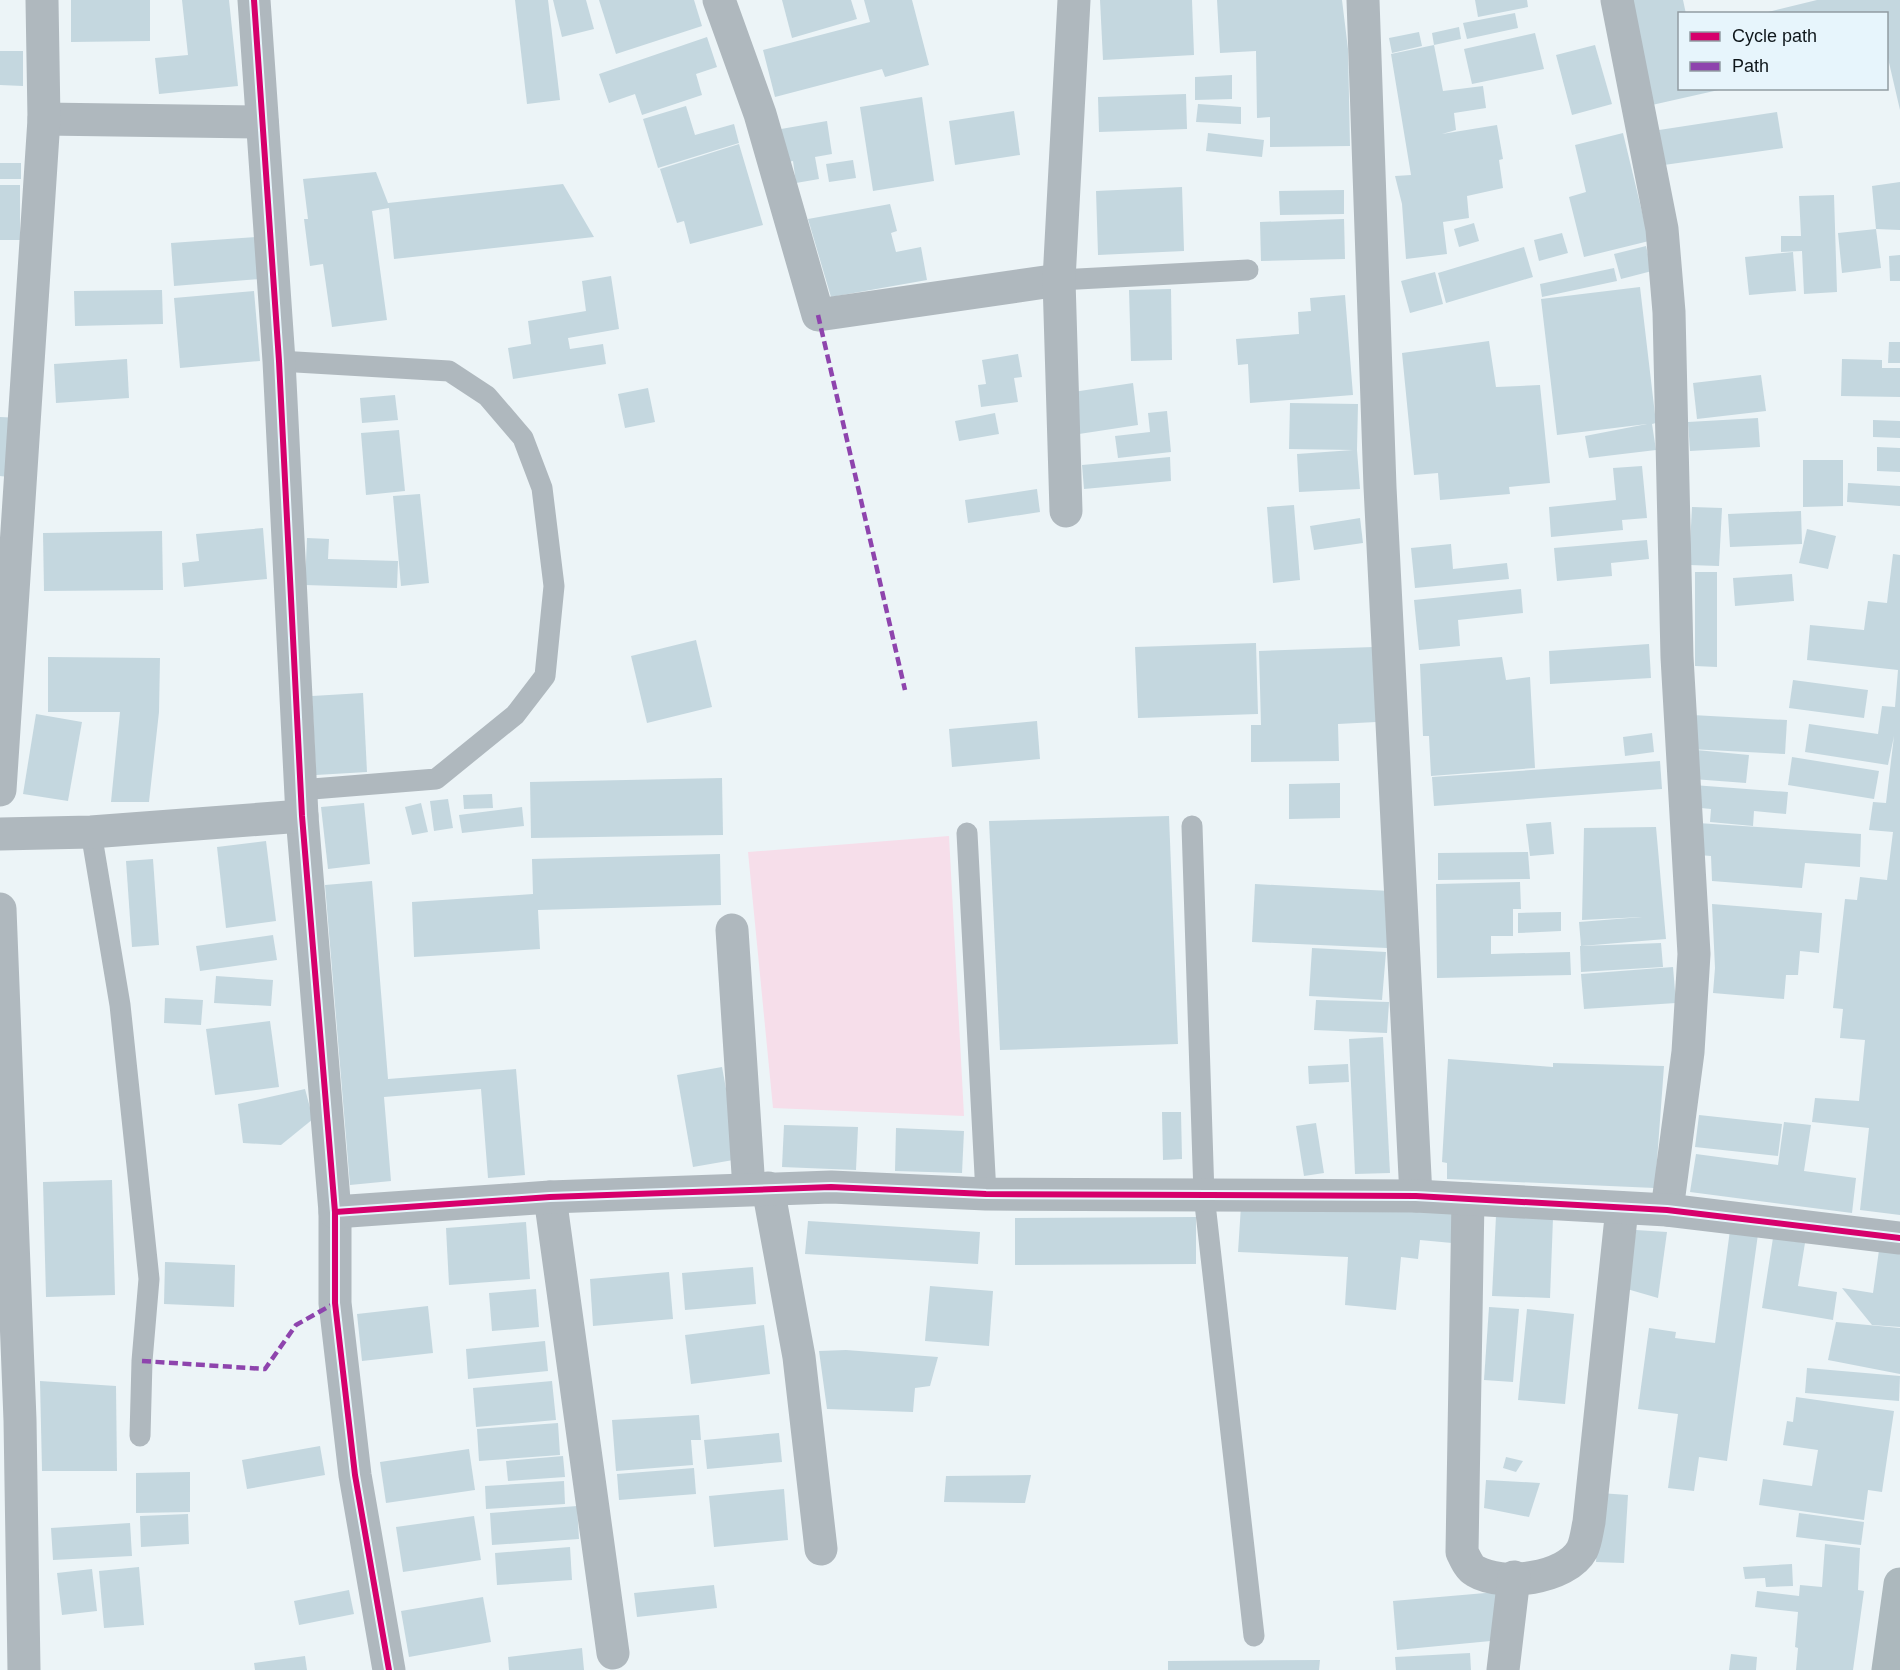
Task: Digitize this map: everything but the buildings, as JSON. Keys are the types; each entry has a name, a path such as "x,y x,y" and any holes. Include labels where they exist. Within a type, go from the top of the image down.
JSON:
{"street":[{"path":"0,790 44,119 42,0"},
{"path":"254,0 279,361 301,803 335,1212 335,1303 356,1475 389,1670"},
{"path":"719,0 760,114 818,315 1059,280"},
{"path":"1066,511 1059,280 1074,0"},
{"path":"1363,0 1380,487 1416,1196"},
{"path":"1617,0 1662,229 1669,312 1677,657 1694,954 1688,1052 1667,1210"},
{"path":"44,119 262,122"},
{"path":"0,834 91,832 301,803"},
{"path":"0,909 20,1420 24,1670"},
{"path":"732,930 758,1189 799,1356 821,1550"},
{"path":"335,1212 550,1197 831,1187 986,1194 1416,1196 1667,1210 1900,1238"},
{"path":"550,1197 613,1653"},
{"path":"1468,1199 1461,1552 1473,1570 1494,1577 1540,1577 1565,1567 1581,1550 1589,1522 1622,1208"},
{"path":"1503,1670 1514,1577"},
{"path":"1892,1668 1900,1584"}],"lane":[{"path":"1059,280 1248,270"},
{"path":"279,361 449,371 487,396 523,438 542,488 554,585 545,676 514,715 436,779 301,803"},
{"path":"1192,826 1204,1195 1254,1636"},
{"path":"91,832 120,1005 149,1279 142,1360 140,1436"},
{"path":"966,833 986,1194"}],"shaded area":[{"path":"949,836 964,1116 773,1108 748,852"}],"marked path":[{"path":"818,315 905,690"},
{"path":"142,1361 265,1369 296,1325 335,1303"}],"cycle path":[{"path":"254,0 279,361 302,816 335,1212 335,1303 355,1475 389,1670"},
{"path":"335,1212 550,1197 831,1187 986,1194 1416,1196 1667,1210 1900,1238"}]}
